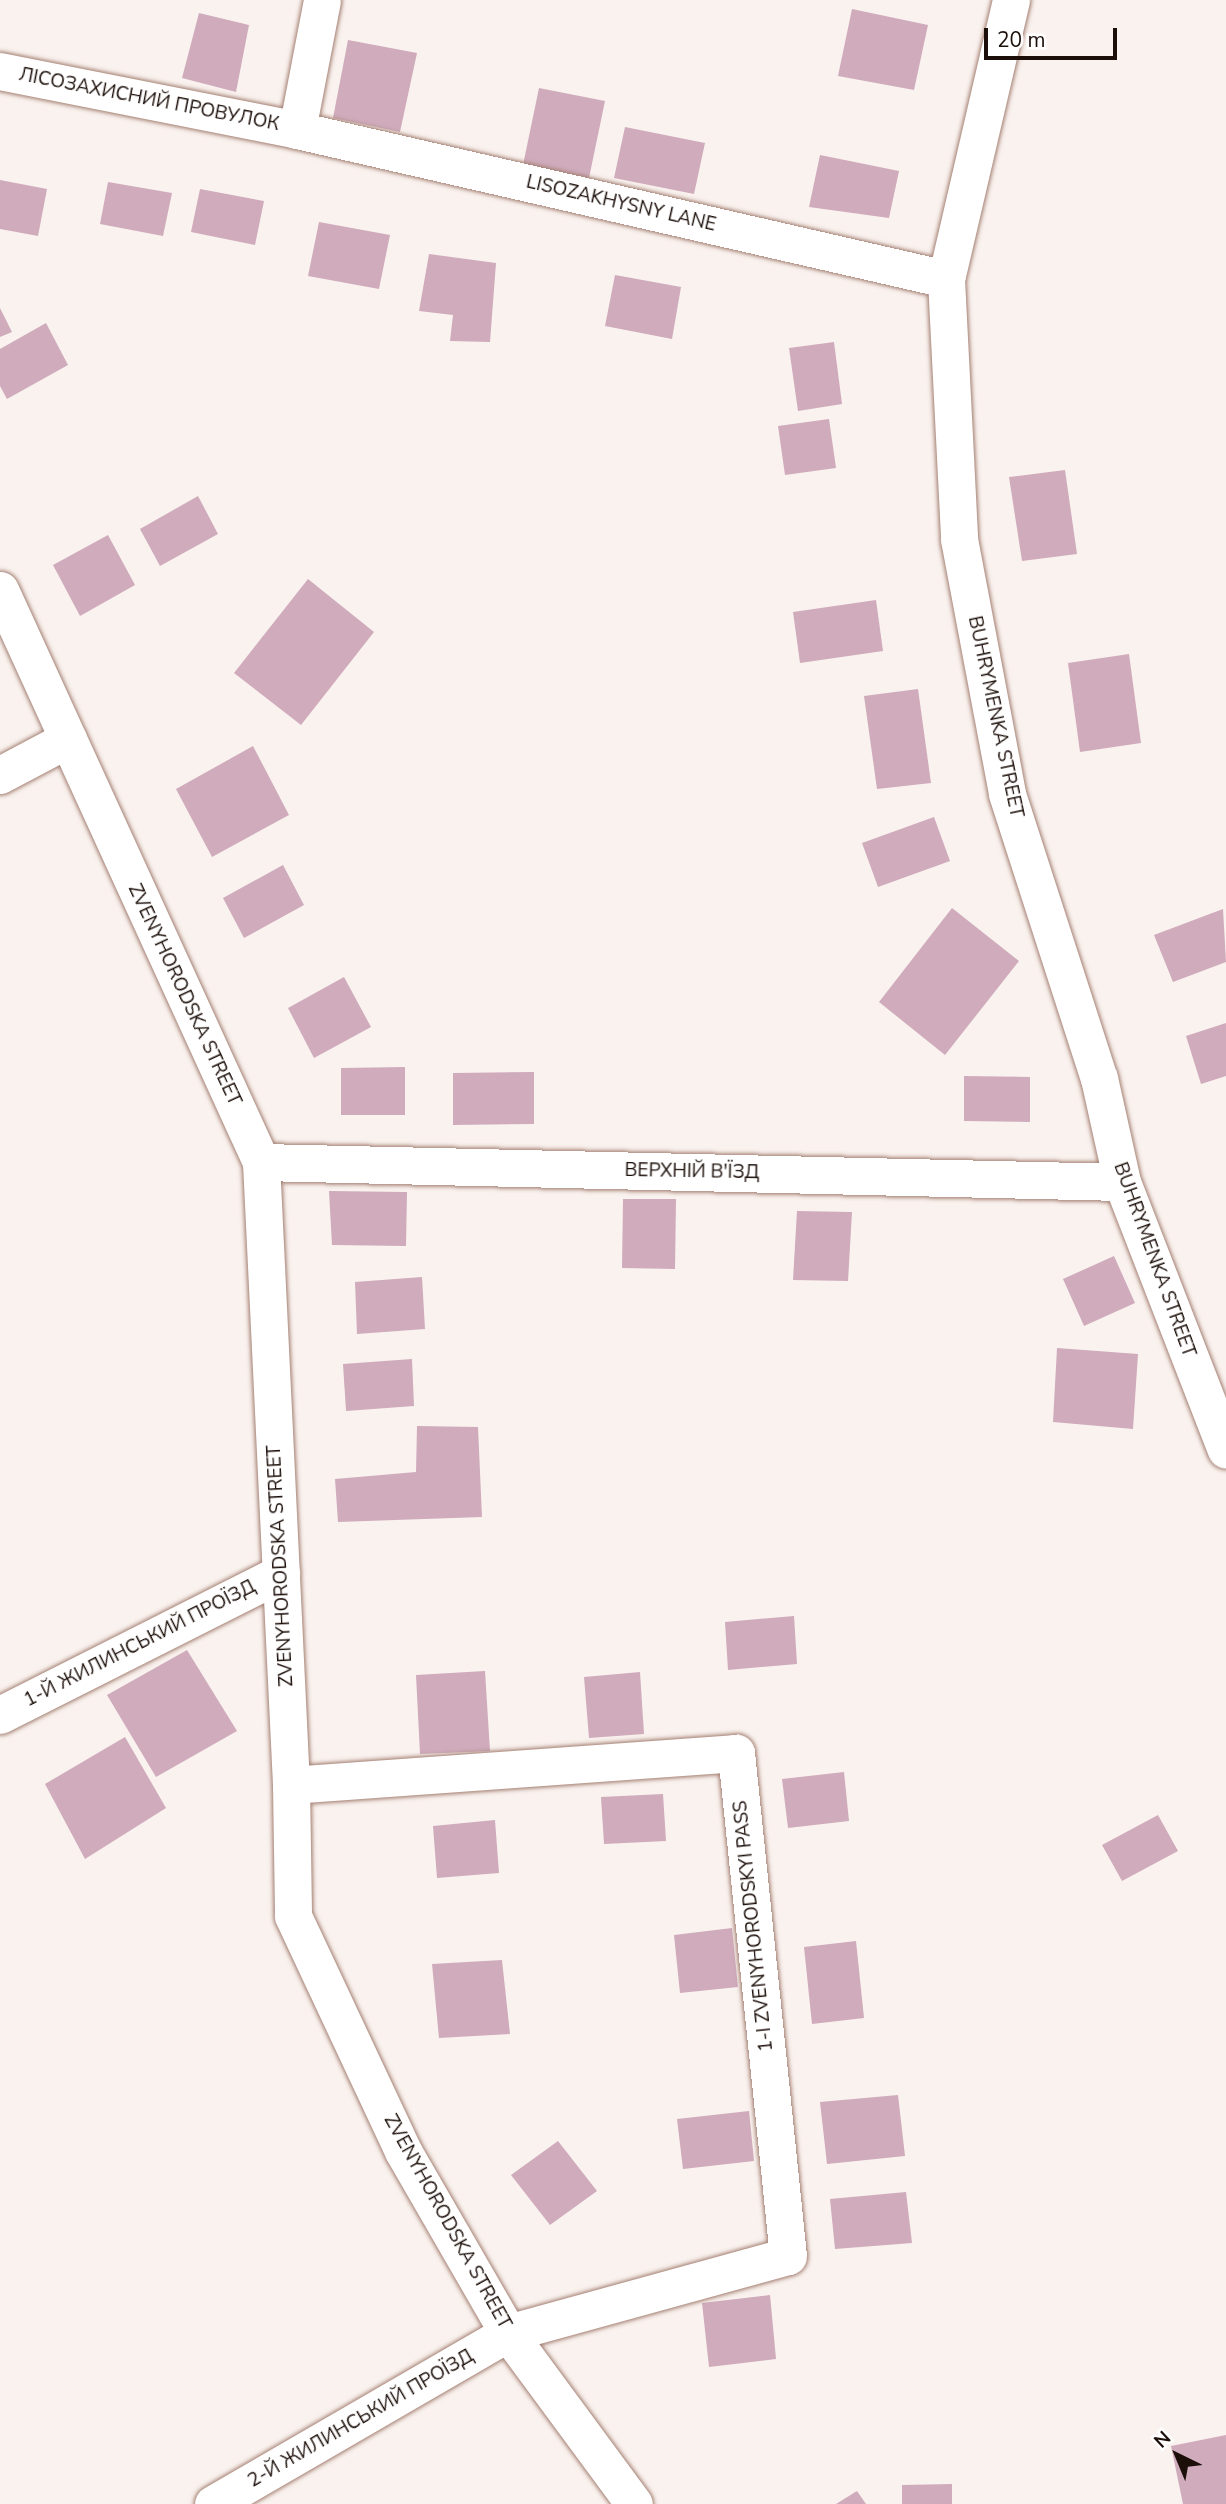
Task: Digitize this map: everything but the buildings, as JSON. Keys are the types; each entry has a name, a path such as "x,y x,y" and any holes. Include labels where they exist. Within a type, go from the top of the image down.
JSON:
{"street":[{"path":"297,130 322,0"},
{"name":"BUHRYMENKA STREET","path":"1011,0 946,279 959,539 1007,794 1099,1078 1122,1182 1226,1450"},
{"name":"ЛІСОЗАХИСНИЙ ПРОВУЛОК","path":"0,71 297,130"},
{"name":"LISOZAKHYSNY LANE","path":"297,130 946,279"},
{"name":"ZVENYHORODSKA STREET","path":"0,590 261,1162 292,1785 293,1916 403,2151 508,2333 634,2504"},
{"path":"0,775 68,740"},
{"name":"ВЕРХНІЙ В'ЇЗД","path":"261,1162 1122,1182"},
{"name":"1-Й ЖИЛИНСЬКИЙ ПРОЇЗД","path":"0,1715 281,1573"},
{"name":"1-I ZVENYHORODSKYI PASS","path":"292,1785 736,1753 788,2256 508,2333"},
{"name":"2-Й ЖИЛИНСЬКИЙ ПРОЇЗД","path":"213,2504 508,2333"}]}
